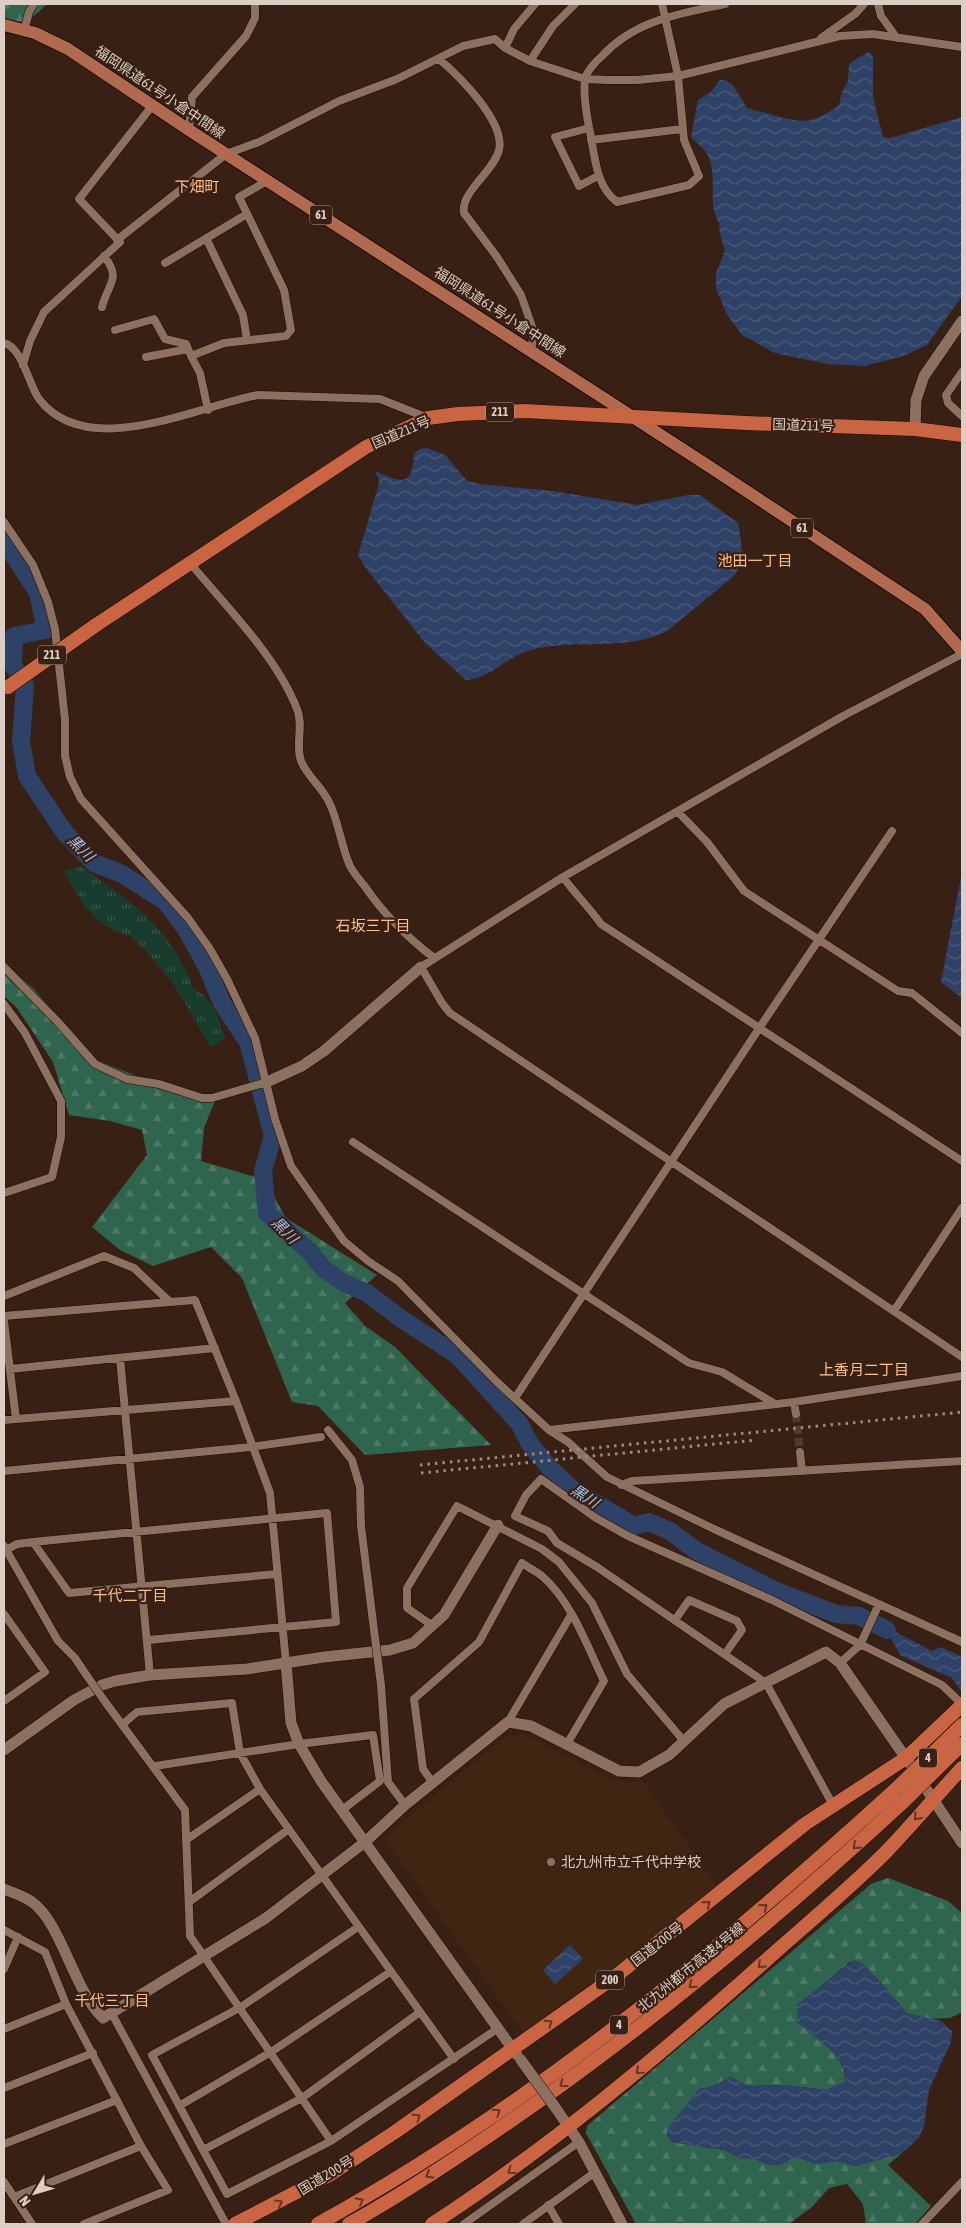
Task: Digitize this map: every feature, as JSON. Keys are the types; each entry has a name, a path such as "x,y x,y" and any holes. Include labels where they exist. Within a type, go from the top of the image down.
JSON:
{"highway":[{"name":"国道211号","path":"6,688 96,625 366,446 428,418 458,414 525,411 915,430 962,435"},
{"name":"国道200号","path":"235,2224 331,2174 624,1970 805,1824 906,1758 962,1704"},
{"name":"北九州都市高速4号線","path":"349,2224 455,2159 536,2105 624,2040 810,1888 899,1796 962,1725"},
{"name":"北九州都市高速4号線","path":"318,2224 364,2199 454,2142 616,2028 704,1958 793,1882 962,1744"},
{"path":"432,2224 486,2189 570,2128 719,2002 886,1852 962,1768"}],"main road":[{"name":"福岡県道61号小倉中間線","path":"4,25 68,49 152,106 531,350 925,609 962,652"}],"street":[{"path":"24,31 29,12 34,4"},
{"path":"189,130 192,97 246,36 254,18 255,4"},
{"path":"505,48 514,29 535,4"},
{"path":"530,61 553,26 575,4"},
{"path":"662,4 666,16 678,76 684,140 698,176 689,185 617,202 611,197 598,176 589,128 585,80 596,62 625,35 638,27 666,16 725,4"},
{"path":"817,40 855,14 864,4"},
{"path":"878,4 881,16 896,38"},
{"path":"117,240 226,154 259,142 339,102 398,79 463,46 495,40 505,48 530,61 585,80 638,80 678,76 817,40 840,36 873,34 962,47"},
{"path":"439,59 458,76 484,106 499,136 500,150 468,195 463,207 464,213 498,257 521,295 534,332 531,350"},
{"path":"23,365 30,340 44,312 120,242 79,199 152,106"},
{"path":"589,128 555,137 579,186 598,176"},
{"path":"591,140 682,128"},
{"path":"146,357 190,352 224,343 286,336 291,330 284,290 239,197 268,181"},
{"path":"165,263 247,214"},
{"path":"206,238 243,314 247,340"},
{"path":"102,307 114,279 112,267 104,256"},
{"path":"115,330 154,319 165,339 186,344 200,374 208,410"},
{"path":"915,430 916,400 924,376 962,320"},
{"path":"4,343 9,344 15,351 40,399 56,414 80,425 101,429 127,428 208,410 241,398 258,395 380,399 428,418"},
{"path":"962,372 946,395 948,403 962,416"},
{"path":"4,522 33,565 55,629 65,720 65,756 70,777 81,799 188,918 210,949 227,979 255,1038 275,1119 292,1166 344,1241 368,1261 398,1281 549,1430 568,1442 607,1476 621,1485 878,1606 962,1642"},
{"path":"190,563 253,638 275,668 298,710 300,726 298,750 302,763 326,794 350,866 381,911 401,932 434,958"},
{"path":"4,967 57,1021 95,1064 127,1078 159,1084 202,1098 212,1098 265,1083 302,1066 324,1051 421,967 563,877 843,716 962,652"},
{"path":"678,812 707,842 744,890 898,990 912,993 962,1033"},
{"path":"515,1398 818,939 892,831"},
{"path":"563,877 576,896 589,907 601,924 962,1161"},
{"path":"421,967 450,1013 672,1160 962,1357"},
{"path":"4,1004 25,1033 61,1101 61,1137 52,1177 4,1193"},
{"path":"353,1142 689,1363 722,1372 775,1404"},
{"path":"894,1311 962,1208"},
{"path":"4,1296 104,1256 134,1268 170,1302"},
{"path":"4,1316 195,1300 216,1348 270,1493 291,1723 299,1744 321,1781 497,2029 570,2128 622,2224"},
{"path":"4,1321 16,1419"},
{"path":"10,1369 216,1348"},
{"path":"120,1358 150,1675"},
{"path":"549,1430 794,1402 962,1376"},
{"path":"4,1420 124,1408 236,1401"},
{"path":"794,1402 796,1414"},
{"path":"328,1430 352,1460 360,1487 361,1526 381,1685 388,1782 405,1805"},
{"path":"4,1471 252,1447 321,1437"},
{"path":"800,1452 802,1471"},
{"path":"621,1485 632,1481 962,1461"},
{"path":"834,1805 766,1684 597,1567 557,1543 548,1531 515,1516 526,1495 541,1479 596,1518 628,1536 861,1642 942,1684 962,1704"},
{"path":"433,1626 407,1608 407,1588 457,1506 498,1525 542,1549 559,1562 592,1603 627,1674 683,1740"},
{"path":"148,1640 336,1622 327,1514 32,1542 16,1544 4,1549 58,1641 75,1658 106,1703 155,1766 186,1810 190,1936 206,1956 331,2141"},
{"path":"4,1750 74,1700 102,1684 150,1675 247,1669 390,1650 413,1643 444,1615 498,1525"},
{"path":"32,1542 69,1593 277,1574"},
{"path":"433,1783 423,1769 414,1699 479,1642 522,1564 542,1576 571,1615 604,1680 567,1744"},
{"path":"675,1620 689,1600 737,1621 742,1630 725,1654"},
{"path":"840,1663 861,1642 878,1606"},
{"path":"4,1614 45,1672 4,1701"},
{"path":"4,1889 32,1902 45,1915 95,2012 103,2018 112,2014 266,1918 365,1842 405,1805 508,1722 571,1615"},
{"path":"508,1722 531,1726 620,1771 639,1772 668,1755 724,1704 826,1652 840,1663 962,1843"},
{"path":"123,1724 137,1712 232,1703 240,1753 260,1789 454,2059"},
{"path":"155,1766 299,1744 373,1735 380,1782 342,1810"},
{"path":"186,1840 260,1789"},
{"path":"189,1902 289,1829"},
{"path":"358,1927 241,2007 152,2055 227,2194 331,2141 497,2029"},
{"path":"4,1930 44,1952 66,2004 141,2146 168,2190 84,2224"},
{"path":"4,1969 18,1937"},
{"path":"179,2106 271,2052 390,1972"},
{"path":"4,2029 66,2004"},
{"path":"203,2150 302,2098 420,2012"},
{"path":"112,2014 226,2224"},
{"path":"4,2088 93,2053"},
{"path":"4,2144 118,2100"},
{"path":"464,2224 579,2142"},
{"path":"14,2197 141,2146"},
{"path":"523,2224 594,2173"},
{"path":"4,2182 32,2224"},
{"path":"922,2224 962,2182"},
{"path":"548,2205 559,2224"}],"shaded area":[{"name":"北九州市立千代中学校","path":"524,1734 608,1778 624,1782 642,1780 717,1886 638,1951 523,2033 384,1838 491,1748 507,1737"}],"green space":[{"path":"4,4 47,4 22,24 4,29"},
{"path":"80,866 132,904 162,933 185,968 193,988 200,992 214,1009 225,1038 211,1048 173,983 147,952 130,936 112,930 96,919 83,904 64,871"},
{"path":"4,963 33,988 94,1059 204,1103 215,1101 204,1128 201,1161 265,1180 286,1218 377,1275 345,1303 365,1326 395,1347 491,1445 365,1455 318,1406 292,1402 242,1278 211,1247 153,1266 120,1250 92,1227 147,1155 142,1130 110,1121 69,1115 53,1062 17,1008 4,996"},
{"path":"888,1878 948,1901 962,1913 962,2012 950,2018 929,2019 907,2013 875,1976 850,1962 798,2005 797,2021 835,2055 841,2063 845,2082 827,2090 784,2085 748,2086 730,2077 711,2087 699,2089 672,2142 724,2150 740,2158 779,2165 790,2159 802,2159 816,2164 837,2161 856,2166 902,2153 888,2165 931,2206 915,2224 866,2224 863,2204 847,2184 829,2188 812,2207 789,2224 636,2224 586,2133 587,2126 871,1884"}],"water":[{"path":"868,52 873,55 873,97 883,137 890,138 962,117 962,296 927,345 903,356 865,366 828,364 775,353 742,335 726,313 716,288 716,273 725,251 719,229 720,224 714,209 710,162 707,154 691,137 698,100 711,92 720,80 725,80 733,85 747,108 793,120 814,119 839,105 842,92 848,81 849,64"},
{"path":"427,448 445,455 467,481 479,484 552,491 638,505 688,495 700,495 738,523 742,550 738,570 734,576 667,631 651,638 616,643 545,647 520,654 482,676 466,680 425,643 365,567 358,555 378,487 379,480 375,471 391,478 402,480 410,475 415,453 420,449"},
{"path":"962,872 962,998 941,982"},
{"path":"875,1621 932,1651 941,1647 962,1657 962,1692 952,1678 900,1655 888,1633 873,1625"},
{"path":"570,1945 583,1959 555,1984 543,1970"},
{"path":"854,1960 864,1964 907,2013 941,2021 952,2031 951,2042 929,2090 924,2126 919,2138 902,2153 856,2166 837,2161 816,2164 802,2159 790,2159 779,2165 767,2164 754,2159 740,2158 724,2150 672,2142 667,2136 667,2129 699,2089 711,2087 730,2077 748,2086 784,2085 827,2090 845,2082 842,2064 836,2056 797,2021 797,2005"}],"waterway":[{"name":"黒川","path":"4,540 38,593 46,630 14,636 13,665 25,685 21,742 27,776 65,833 94,863 122,874 166,902 186,929 208,969 222,1003 248,1042 273,1136 263,1171 267,1213 310,1252 324,1269 344,1283 367,1293 403,1320 457,1355 519,1423 530,1444 550,1468 572,1489 634,1526 649,1522 670,1531 695,1550 776,1591 836,1614 859,1616 887,1630"}],"tunnel":[{"path":"796,1414 800,1452"}],"railway":[{"path":"420,1465 962,1412"},
{"path":"421,1473 756,1440"}],"place":[{"name":"北九州市立千代中学校","path":"551,1862"}],"district":[{"name":"下畑町","path":"197,186"},
{"name":"池田一丁目","path":"755,560"},
{"name":"石坂三丁目","path":"373,925"},
{"name":"上香月二丁目","path":"864,1369"},
{"name":"千代二丁目","path":"130,1595"},
{"name":"千代三丁目","path":"112,2000"}]}
